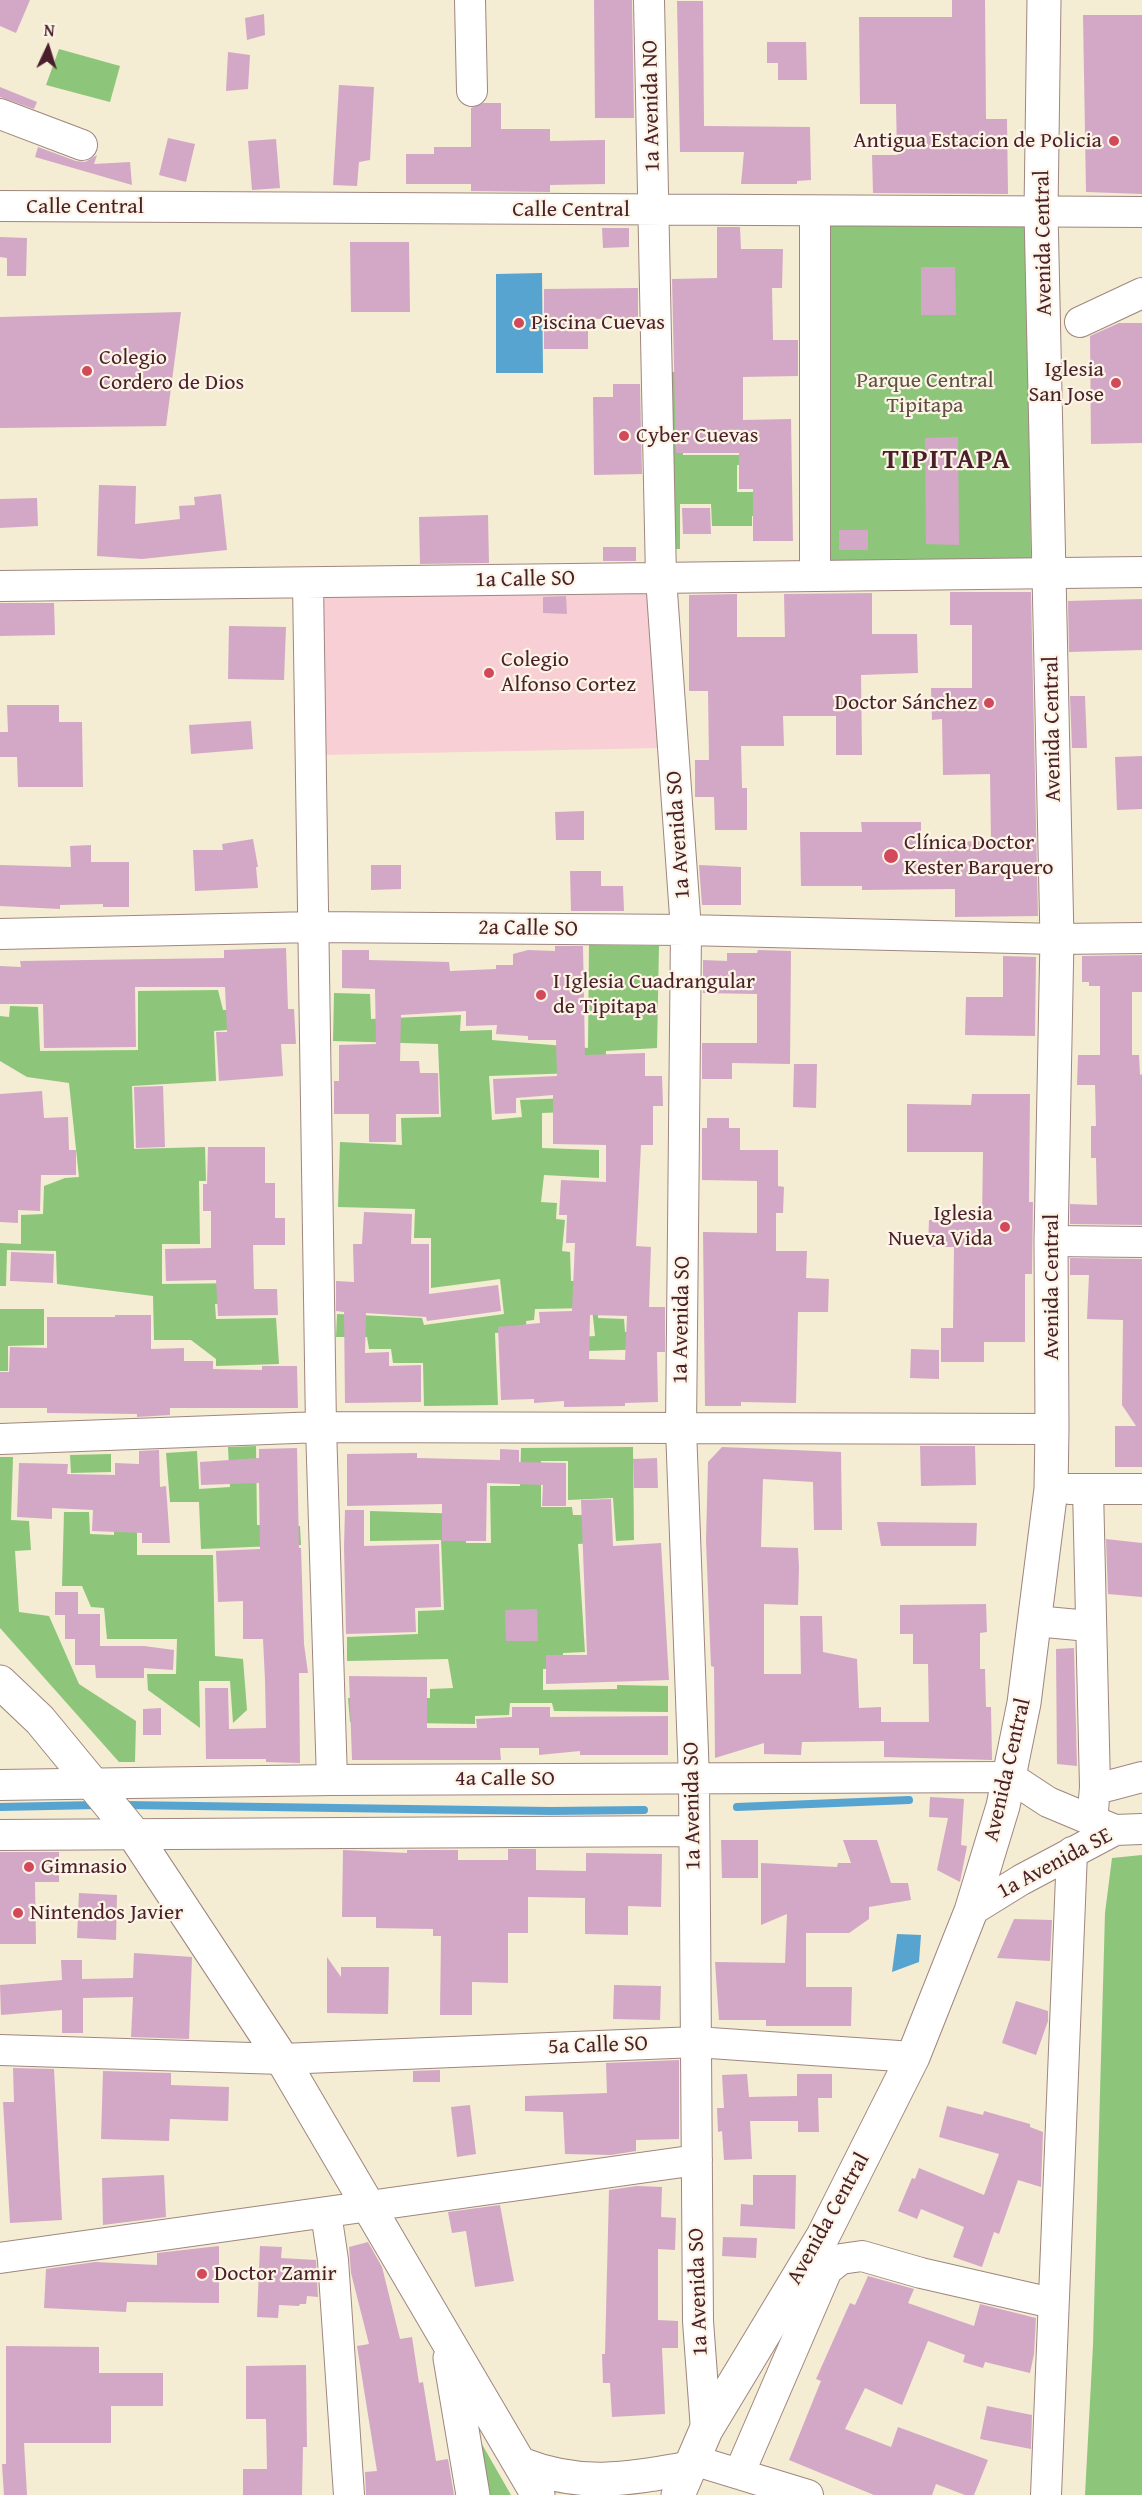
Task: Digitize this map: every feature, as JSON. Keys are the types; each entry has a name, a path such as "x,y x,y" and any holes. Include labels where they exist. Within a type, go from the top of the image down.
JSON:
{"main road":[{"name":"Avenida Central","path":"685,2481 706,2430 823,2236 913,2057 971,1911 1010,1777 1024,1703 1051,1489 1052,1429 1051,1241 1057,939 1051,572 1041,211 1044,0"},
{"path":"0,1682 40,1720 113,1808 282,2059 538,2495"},
{"path":"447,2342 473,2495"},
{"path":"521,2464 549,2475 601,2481 685,2481"}],"street":[{"path":"470,0 472,91"},
{"name":"1a Avenida NO","path":"649,0 654,211"},
{"path":"0,114 82,146"},
{"name":"Calle Central","path":"0,206 1142,212"},
{"name":"1a Avenida SO","path":"654,211 661,578 686,930 681,1428 694,1779 698,2321 706,2430"},
{"path":"815,212 815,576"},
{"path":"1080,322 1142,293"},
{"name":"1a Calle SO","path":"0,586 1142,572"},
{"path":"308,583 321,1427 332,1780"},
{"name":"2a Calle SO","path":"0,934 314,927 686,930 1057,939 1142,938"},
{"path":"1051,1241 1142,1242"},
{"path":"0,1438 321,1427 1052,1429"},
{"path":"1051,1489 1142,1489"},
{"path":"1088,1489 1089,1626 1095,1787 1116,1827"},
{"path":"1035,1622 1089,1626"},
{"path":"1010,1777 1048,1802 1116,1827"},
{"name":"4a Calle SO","path":"0,1785 113,1808 332,1780 1010,1777"},
{"path":"1095,1787 1142,1777"},
{"path":"0,1835 113,1808 694,1831"},
{"name":"1a Avenida SE","path":"971,1911 1116,1827"},
{"path":"1046,2495 1072,1852"},
{"name":"5a Calle SO","path":"0,2050 282,2059 696,2042 913,2057"},
{"path":"0,2258 326,2213 367,2204 697,2160"},
{"path":"326,2213 333,2260 349,2495"},
{"path":"739,2474 827,2270 841,2259 862,2256 921,2273 1052,2303"},
{"path":"763,2335 792,2352"},
{"path":"685,2481 739,2474 808,2495"}],"shaded area":[{"name":"Colegio Alfonso Cortez","path":"656,590 659,748 321,755 318,597"}],"green space":[{"path":"59,49 120,66 110,102 46,85"},
{"name":"Parque Central Tipitapa","path":"1028,220 1031,565 821,567 820,221"},
{"path":"662,372 682,372 683,455 746,455 784,465 737,465 737,492 756,492 770,515 752,516 752,526 712,526 711,504 680,504 680,549 664,549"},
{"path":"589,945 659,946 657,1048 606,1051 605,1072 489,1076 492,1120 522,1117 520,1100 643,1095 645,1109 542,1113 542,1148 599,1150 599,1178 544,1175 541,1202 557,1203 556,1219 565,1220 562,1251 570,1252 571,1281 599,1281 598,1318 624,1319 625,1332 654,1333 655,1349 551,1352 551,1339 595,1336 592,1308 535,1309 534,1320 526,1321 527,1331 495,1333 498,1405 424,1406 423,1363 393,1363 391,1349 369,1349 367,1337 336,1337 337,1314 422,1318 424,1325 504,1314 500,1279 431,1288 431,1238 414,1238 415,1209 338,1207 340,1142 402,1145 401,1118 441,1117 438,1044 333,1041 334,993 370,994 371,1019 461,1015 460,1031 492,1030 492,1040 588,1048"},
{"path":"218,990 223,1010 264,1010 266,1027 214,1031 216,1081 132,1086 134,1149 205,1147 206,1181 199,1181 200,1244 162,1244 162,1284 243,1283 245,1303 215,1304 216,1319 276,1318 279,1364 216,1366 216,1359 191,1340 154,1340 153,1296 57,1284 56,1251 7,1250 6,1286 0,1286 0,1243 21,1244 21,1215 43,1214 44,1186 65,1178 79,1177 69,1083 27,1077 0,1061 0,1016 9,1017 10,1006 38,1007 40,1051 138,1050 138,991"},
{"path":"0,1309 44,1309 44,1345 8,1346 8,1371 0,1371"},
{"path":"256,1446 257,1525 300,1526 301,1545 201,1549 199,1502 170,1502 166,1453 197,1451 199,1489 230,1487 228,1447"},
{"path":"633,1447 634,1540 616,1541 613,1498 568,1500 568,1461 541,1461 541,1507 572,1507 573,1515 592,1515 594,1543 578,1544 585,1652 563,1653 563,1669 543,1669 543,1690 617,1689 617,1685 668,1686 668,1712 554,1711 552,1703 510,1703 509,1715 475,1716 475,1724 350,1722 348,1698 430,1698 430,1689 453,1688 448,1659 347,1661 347,1637 418,1634 418,1611 444,1610 441,1540 370,1541 370,1511 466,1514 466,1543 491,1543 490,1486 520,1486 521,1448"},
{"path":"111,1454 111,1472 71,1473 70,1455"},
{"path":"0,1457 13,1457 11,1520 29,1521 31,1550 15,1551 19,1612 49,1616 79,1684 136,1721 135,1762 119,1762 0,1628"},
{"path":"64,1512 89,1512 90,1534 114,1535 114,1515 137,1515 137,1555 213,1555 215,1656 243,1659 247,1710 233,1723 230,1681 199,1681 200,1728 148,1690 147,1674 176,1674 177,1639 107,1639 104,1608 91,1607 82,1586 62,1586"},
{"path":"1142,1855 1142,2495 1085,2495 1093,2345 1105,1913 1112,1858"},
{"path":"475,2432 511,2495 489,2495"}],"water":[{"name":"Piscina Cuevas","path":"542,273 543,373 496,373 496,274"},
{"path":"897,1934 921,1935 919,1962 892,1972"}],"building":[{"path":"0,0 30,0 16,33 0,26"},
{"path":"594,0 632,0 634,118 595,118"},
{"path":"952,0 985,0 986,119 1007,119 1008,194 873,193 872,155 897,155 896,104 860,104 859,17 952,17"},
{"path":"677,1 703,1 704,126 810,127 811,180 797,181 797,184 741,184 744,152 680,152"},
{"path":"264,14 265,35 247,40 245,18"},
{"name":"Antigua Estacion de Policia","path":"1083,15 1142,15 1142,194 1086,192"},
{"path":"767,42 806,42 807,80 778,80 778,63 767,63"},
{"path":"228,52 250,55 248,89 226,91"},
{"path":"339,85 374,87 370,160 359,162 357,186 333,185"},
{"path":"0,87 37,102 34,109 0,97"},
{"path":"483,103 501,103 501,129 550,129 550,141 605,140 605,184 550,185 550,192 471,191 471,184 406,184 406,154 434,154 434,147 471,147 471,108"},
{"path":"168,138 195,144 186,182 159,175"},
{"path":"276,139 280,188 252,190 248,141"},
{"path":"38,147 76,161 85,162 97,155 94,164 130,162 132,185 35,157"},
{"path":"717,227 740,227 741,249 783,249 782,288 772,288 773,340 798,340 798,376 743,377 743,420 791,419 793,541 753,541 753,489 739,489 739,453 676,453 672,279 717,278"},
{"path":"602,228 629,228 629,247 603,248"},
{"path":"0,237 27,238 26,276 7,276 7,258 0,257"},
{"path":"350,242 409,242 410,312 351,312"},
{"path":"921,267 955,267 956,315 921,315"},
{"path":"638,288 638,318 588,319 588,349 544,349 544,289"},
{"name":"Colegio Cordero de Dios","path":"181,312 166,426 0,428 0,317"},
{"name":"Iglesia San Jose","path":"1119,323 1142,323 1142,443 1091,444 1090,336"},
{"name":"Cyber Cuevas","path":"613,384 640,384 642,474 594,475 593,397 613,397"},
{"path":"958,437 959,545 926,544 925,438"},
{"path":"99,485 136,486 135,524 180,519 179,506 195,505 194,497 221,494 227,550 142,559 97,556"},
{"path":"37,498 38,526 0,528 0,499"},
{"path":"682,508 710,508 711,534 683,534"},
{"path":"488,515 489,563 420,564 419,517"},
{"path":"839,530 868,530 868,550 839,550"},
{"path":"603,547 636,547 636,561 603,561"},
{"path":"950,592 1031,592 1038,916 955,917 955,889 862,890 862,886 801,886 800,832 862,832 861,822 921,822 921,842 991,841 990,774 943,775 942,719 932,720 931,688 972,688 972,625 950,625"},
{"path":"872,593 872,634 917,634 918,673 861,675 862,755 836,755 836,716 783,716 784,746 741,746 742,788 747,788 747,830 715,830 714,797 695,797 695,760 709,760 708,691 689,691 689,595 737,594 737,637 785,637 784,594"},
{"path":"566,596 567,614 543,613 543,597"},
{"path":"1142,599 1142,650 1069,652 1068,601"},
{"path":"0,603 54,603 55,635 0,636"},
{"path":"229,626 286,627 284,680 228,679"},
{"path":"1070,696 1085,696 1087,748 1072,748"},
{"path":"7,705 59,705 59,722 82,722 83,787 18,787 17,757 0,757 0,732 8,732"},
{"path":"251,721 253,749 191,754 189,725"},
{"path":"1142,756 1142,809 1117,810 1115,757"},
{"path":"584,811 584,840 556,840 555,812"},
{"path":"253,839 258,867 256,867 258,888 195,891 193,850 223,850 222,844"},
{"path":"91,845 91,862 129,862 129,907 103,907 103,904 60,905 60,909 0,906 0,865 71,867 70,846"},
{"path":"371,865 401,865 401,889 371,890"},
{"path":"699,865 741,867 741,905 702,905"},
{"path":"570,871 601,871 601,886 623,886 624,911 571,911"},
{"path":"555,946 583,946 585,1055 645,1053 645,1076 662,1076 663,1106 653,1106 653,1145 641,1145 636,1246 651,1247 649,1307 665,1307 665,1352 657,1352 658,1402 625,1403 625,1406 564,1407 564,1401 534,1403 534,1399 501,1400 498,1327 540,1323 539,1312 572,1311 575,1243 566,1243 567,1215 559,1215 561,1180 606,1182 606,1145 553,1144 553,1095 516,1098 516,1113 495,1114 493,1079 557,1076 556,1040 528,1040 528,1036 496,1034 497,1025 466,1026 466,1011 401,1015 400,1061 419,1061 420,1073 438,1073 439,1114 396,1114 396,1142 369,1142 369,1114 334,1114 334,1081 339,1081 339,1045 376,1044 375,989 342,988 342,950 369,950 369,960 449,962 450,971 496,969 496,965 513,965 513,954 528,950 555,951","holes":["590,1315 627,1316 625,1360 589,1359"]},
{"path":"286,948 288,1009 294,1009 296,1044 281,1044 283,1076 219,1081 216,1032 227,1032 225,987 135,987 136,1047 44,1048 43,1004 0,1004 0,966 21,967 20,961 224,958 224,950"},
{"path":"758,950 791,951 790,1064 732,1063 732,1079 702,1079 702,1043 757,1043 757,994 703,993 703,960 727,961 727,953 757,953"},
{"path":"1142,955 1142,992 1132,992 1132,1055 1139,1055 1140,1075 1142,1074 1142,1225 1070,1224 1070,1204 1097,1205 1096,1158 1091,1158 1091,1126 1096,1126 1095,1085 1077,1085 1078,1055 1100,1055 1100,986 1089,986 1089,982 1082,982 1082,956"},
{"path":"1003,956 1036,957 1035,1036 965,1035 966,997 1003,997"},
{"path":"794,1064 817,1064 816,1108 793,1107"},
{"path":"163,1086 165,1147 136,1148 134,1087"},
{"path":"42,1091 44,1118 68,1117 69,1150 76,1150 76,1175 41,1175 40,1211 18,1210 18,1223 0,1222 0,1094"},
{"path":"972,1094 1030,1094 1029,1202 1033,1202 1032,1274 1025,1274 1025,1342 984,1342 984,1362 941,1362 941,1328 953,1328 954,1247 928,1247 929,1220 982,1220 983,1152 907,1152 907,1104 971,1105"},
{"path":"707,1118 729,1118 729,1128 740,1128 740,1150 778,1150 778,1186 784,1187 783,1213 776,1213 776,1251 807,1251 806,1278 829,1279 828,1312 798,1312 796,1403 741,1402 741,1406 705,1406 703,1232 757,1233 757,1181 702,1180 702,1128 707,1128"},
{"path":"208,1147 265,1147 265,1183 275,1183 275,1218 285,1218 285,1245 253,1245 254,1289 277,1289 278,1315 218,1316 216,1280 166,1281 165,1249 211,1248 211,1211 203,1211 203,1184 207,1184"},
{"path":"364,1212 412,1214 411,1244 429,1244 429,1294 498,1285 501,1311 427,1321 426,1317 366,1313 365,1353 389,1352 389,1366 421,1365 421,1402 345,1403 344,1312 336,1311 336,1281 354,1282 353,1244 362,1244"},
{"path":"11,1252 54,1254 53,1283 10,1281"},
{"path":"1070,1258 1142,1259 1142,1467 1115,1467 1115,1426 1136,1426 1122,1405 1123,1320 1087,1319 1089,1275 1070,1275"},
{"path":"115,1315 151,1315 151,1349 184,1348 184,1361 213,1361 213,1369 262,1370 262,1366 297,1366 298,1408 170,1408 170,1415 137,1417 137,1414 47,1413 47,1408 0,1408 0,1372 9,1372 10,1347 47,1348 47,1317 115,1317"},
{"path":"911,1349 939,1350 939,1379 910,1378"},
{"path":"920,1446 975,1446 976,1485 921,1486"},
{"path":"722,1447 841,1452 842,1530 814,1530 813,1482 763,1479 761,1547 798,1548 799,1568 798,1605 764,1604 764,1674 801,1674 800,1616 822,1616 823,1652 857,1659 859,1708 881,1707 881,1722 929,1722 928,1664 913,1664 913,1634 900,1634 900,1605 986,1604 987,1632 980,1633 980,1669 985,1669 986,1707 991,1707 992,1760 884,1757 884,1741 802,1742 801,1755 764,1754 764,1743 715,1758 714,1667 711,1666 706,1541 708,1462"},
{"path":"297,1448 299,1548 301,1548 304,1644 308,1673 299,1673 300,1763 266,1762 266,1759 206,1759 205,1688 228,1688 229,1729 266,1728 263,1639 243,1639 243,1601 218,1602 216,1551 260,1549 259,1483 201,1485 200,1462 259,1458 259,1449"},
{"path":"500,1449 519,1450 519,1462 566,1463 566,1506 542,1506 543,1485 487,1483 486,1541 442,1541 442,1504 347,1506 347,1454 417,1453 417,1458 500,1460"},
{"path":"159,1450 160,1487 166,1486 170,1543 142,1543 142,1533 92,1531 93,1510 52,1508 52,1519 17,1517 19,1463 68,1464 67,1474 115,1475 115,1463 139,1464 139,1451"},
{"path":"657,1458 658,1488 634,1488 633,1459"},
{"path":"611,1499 613,1546 661,1543 669,1680 546,1684 546,1655 587,1655 581,1500"},
{"path":"345,1510 364,1510 364,1546 439,1544 441,1607 415,1608 416,1632 346,1634"},
{"path":"877,1522 977,1523 976,1546 881,1546"},
{"path":"1106,1539 1142,1543 1142,1597 1108,1594"},
{"path":"55,1592 78,1592 78,1614 100,1614 100,1646 144,1646 174,1650 173,1670 144,1668 144,1678 96,1678 95,1665 75,1665 75,1639 65,1639 65,1615 55,1615"},
{"path":"537,1609 538,1641 506,1641 505,1610"},
{"path":"1074,1648 1077,1766 1057,1764 1056,1649"},
{"path":"349,1676 427,1677 427,1728 477,1728 476,1719 512,1717 512,1707 550,1707 550,1717 668,1716 668,1755 580,1755 580,1751 539,1755 539,1748 500,1748 501,1760 352,1760"},
{"path":"161,1708 161,1735 143,1735 143,1709"},
{"path":"930,1797 964,1799 961,1845 967,1846 960,1882 937,1870 948,1818 929,1817"},
{"path":"721,1840 758,1840 758,1878 722,1878"},
{"path":"843,1840 877,1840 891,1883 908,1883 911,1900 869,1907 869,1919 849,1933 806,1933 806,1987 852,1987 851,2026 766,2026 766,2020 719,2020 715,1962 785,1963 787,1914 761,1925 761,1863 837,1867 838,1863 851,1863"},
{"path":"508,1849 536,1849 536,1870 586,1871 586,1853 662,1854 661,1907 628,1906 628,1935 585,1934 585,1898 528,1897 528,1933 508,1933 508,1983 472,1982 472,2015 440,2015 441,1936 433,1936 433,1929 376,1928 376,1917 342,1917 343,1850 407,1853 407,1850 458,1850 458,1860 508,1860"},
{"path":"0,1852 59,1852 59,1882 35,1882 36,1944 0,1944"},
{"path":"79,1893 117,1895 116,1940 77,1938"},
{"path":"1014,1919 1052,1920 1050,1961 997,1958"},
{"path":"134,1953 192,1957 189,2039 131,2037 133,1997 83,1998 83,2033 62,2033 62,2010 1,2015 0,1985 62,1980 61,1960 82,1960 82,1979 133,1978"},
{"path":"327,1957 341,1977 341,1967 389,1967 388,2014 327,2013"},
{"path":"614,1985 661,1986 660,2020 613,2019"},
{"path":"1016,2001 1048,2011 1048,2021 1036,2055 1002,2043"},
{"path":"679,2060 679,2139 636,2140 636,2151 611,2155 565,2154 563,2112 525,2111 525,2096 607,2093 606,2063"},
{"path":"13,2068 54,2069 62,2220 10,2223 3,2102 14,2102"},
{"path":"440,2070 440,2082 413,2082 413,2071"},
{"path":"103,2071 171,2073 171,2085 229,2087 228,2121 170,2119 169,2141 101,2139"},
{"path":"747,2074 749,2097 797,2096 797,2074 832,2074 832,2098 818,2098 819,2132 798,2132 798,2121 750,2121 752,2159 724,2160 722,2131 718,2132 717,2108 724,2108 722,2075"},
{"path":"470,2105 476,2154 457,2157 451,2107"},
{"path":"947,2106 983,2115 984,2111 1030,2124 1030,2127 1043,2132 1041,2187 1018,2180 999,2234 994,2232 982,2267 953,2257 964,2227 921,2209 917,2219 898,2211 912,2178 915,2179 919,2168 984,2195 999,2154 939,2137"},
{"path":"164,2175 166,2217 103,2225 102,2178"},
{"path":"753,2175 796,2175 795,2229 740,2226 741,2204 753,2205"},
{"path":"637,2186 662,2187 661,2217 676,2218 675,2250 658,2249 658,2320 678,2321 678,2348 662,2348 665,2414 612,2417 610,2383 603,2383 602,2354 605,2354 609,2190"},
{"path":"500,2205 514,2281 475,2287 466,2231 452,2233 448,2212"},
{"path":"723,2237 757,2238 756,2258 722,2256"},
{"path":"368,2242 382,2267 400,2339 412,2337 419,2383 423,2382 436,2461 448,2459 454,2495 366,2495 365,2472 377,2471 357,2346 369,2344 351,2273 349,2247"},
{"path":"219,2246 219,2303 127,2302 126,2312 44,2308 46,2269 95,2262 157,2265 157,2253"},
{"path":"260,2246 282,2247 281,2258 316,2260 318,2297 307,2296 306,2304 299,2306 279,2305 278,2318 257,2317"},
{"path":"868,2276 914,2289 908,2303 974,2326 980,2304 1036,2318 1034,2354 1030,2373 985,2362 983,2368 963,2362 965,2355 928,2341 902,2405 865,2388 845,2429 891,2447 898,2427 988,2460 974,2495 965,2495 936,2484 932,2495 874,2495 789,2460 821,2381 816,2379 850,2303 855,2305"},
{"path":"6,2346 99,2347 99,2373 163,2373 163,2406 111,2406 111,2443 24,2443 27,2495 4,2495 2,2464 6,2464"},
{"path":"306,2365 307,2447 303,2447 302,2495 243,2495 243,2469 267,2469 266,2419 246,2419 246,2366"},
{"path":"987,2406 1032,2415 1031,2449 980,2439"}],"waterway":[{"path":"737,1807 909,1800"},
{"path":"0,1807 97,1805"},
{"path":"124,1805 551,1811 644,1810"}],"place":[{"name":"Antigua Estacion de Policia","path":"1114,141"},
{"name":"Piscina Cuevas","path":"519,323"},
{"name":"Colegio Cordero de Dios","path":"87,371"},
{"name":"Iglesia San Jose","path":"1116,383"},
{"name":"Cyber Cuevas","path":"624,436"},
{"name":"Colegio Alfonso Cortez","path":"489,673"},
{"name":"Doctor Sánchez","path":"989,703"},
{"name":"Clínica Doctor Kester Barquero","path":"891,856"},
{"name":"I Iglesia Cuadrangular de Tipitapa","path":"541,995"},
{"name":"Iglesia Nueva Vida","path":"1005,1227"},
{"name":"Gimnasio","path":"29,1867"},
{"name":"Nintendos Javier","path":"18,1913"},
{"name":"Doctor Zamir","path":"202,2274"}],"district":[{"name":"TIPITAPA","path":"947,461"}]}
